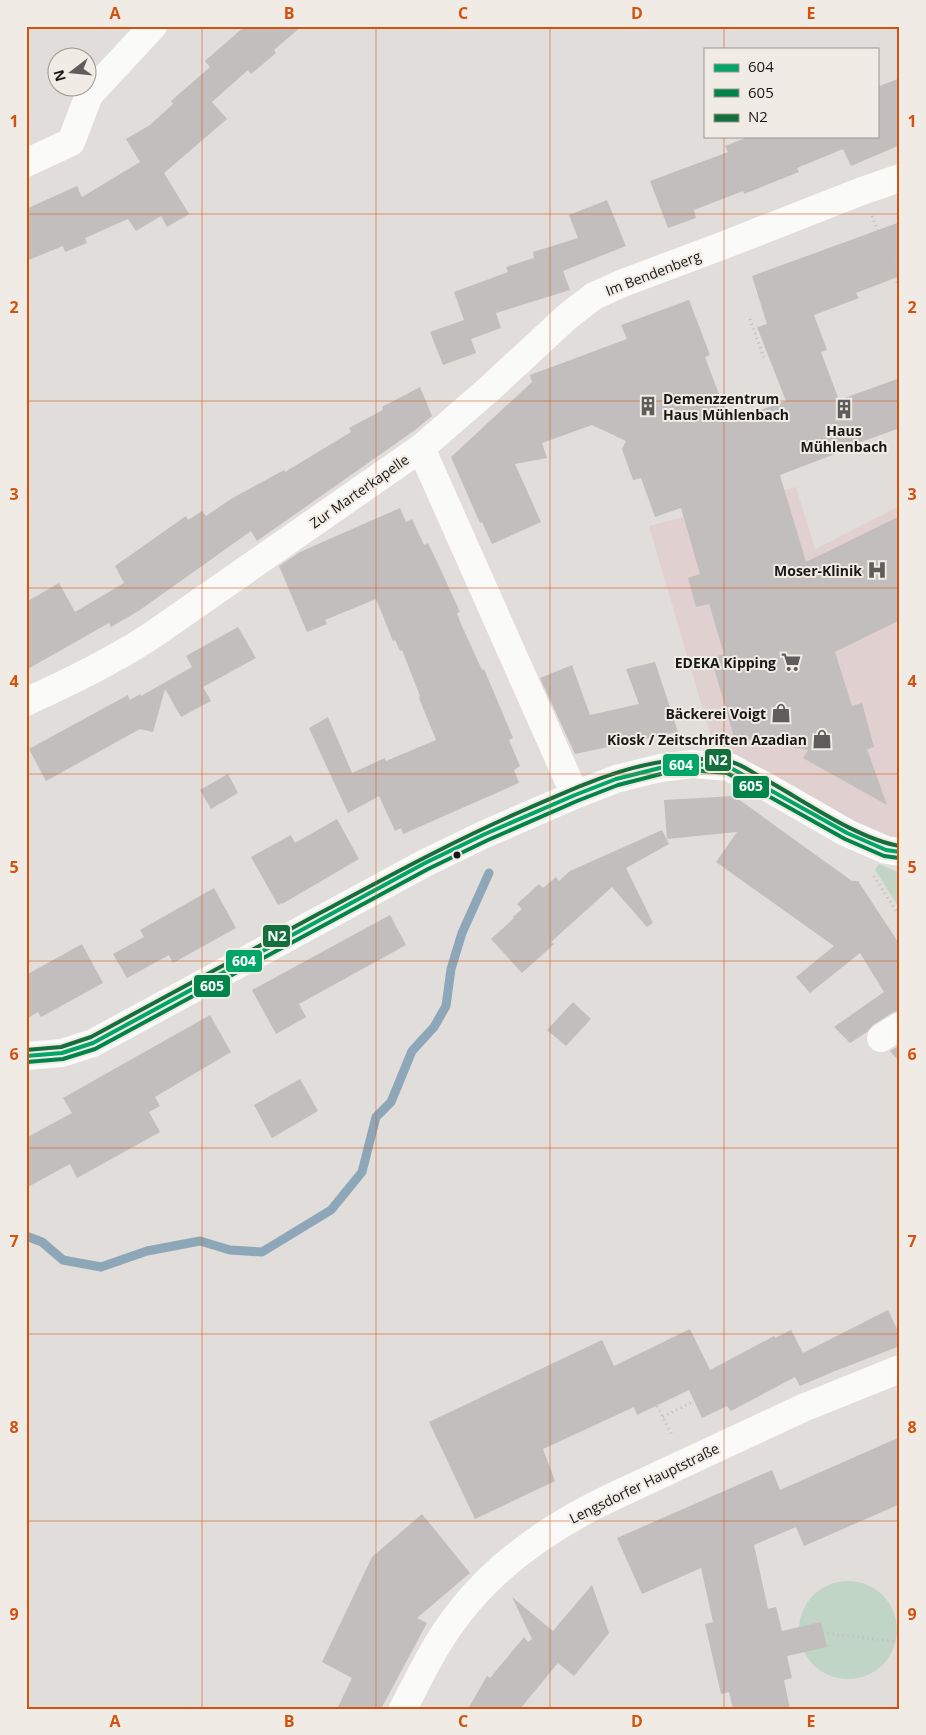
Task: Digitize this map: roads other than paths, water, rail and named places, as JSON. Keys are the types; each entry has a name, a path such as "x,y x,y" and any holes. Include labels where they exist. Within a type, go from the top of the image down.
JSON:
{"street":[{"path":"26,163 71,142 89,94 152,26"},
{"name":"Im Bendenberg","path":"420,448 488,390 568,316 594,296 862,190 900,178"},
{"name":"Zur Marterkapelle","path":"26,702 93,670 151,636 420,448 575,795"},
{"path":"26,1056 62,1053 93,1043 425,863 485,834 575,795 616,779 660,768 692,764 728,767 847,833 886,850 900,852"},
{"name":"Lengsdorfer Hauptstraße","path":"403,1709 441,1640 458,1614 498,1570 538,1538 583,1511 620,1493 803,1408 900,1369"}],"waterway":[{"path":"26,1236 42,1242 63,1260 101,1267 147,1251 200,1241 230,1250 262,1252 331,1210 362,1172 376,1117 391,1102 412,1051 434,1027 446,1006 451,969 462,933 489,873"}],"place":[{"name":"Demenzzentrum Haus Mühlenbach","path":"648,406"},
{"name":"Haus Mühlenbach","path":"844,409"},
{"name":"Moser-Klinik","path":"877,570"},
{"name":"EDEKA Kipping","path":"791,662"},
{"name":"Bäckerei Voigt","path":"781,713"},
{"name":"Kiosk / Zeitschriften Azadian","path":"822,739"}]}
